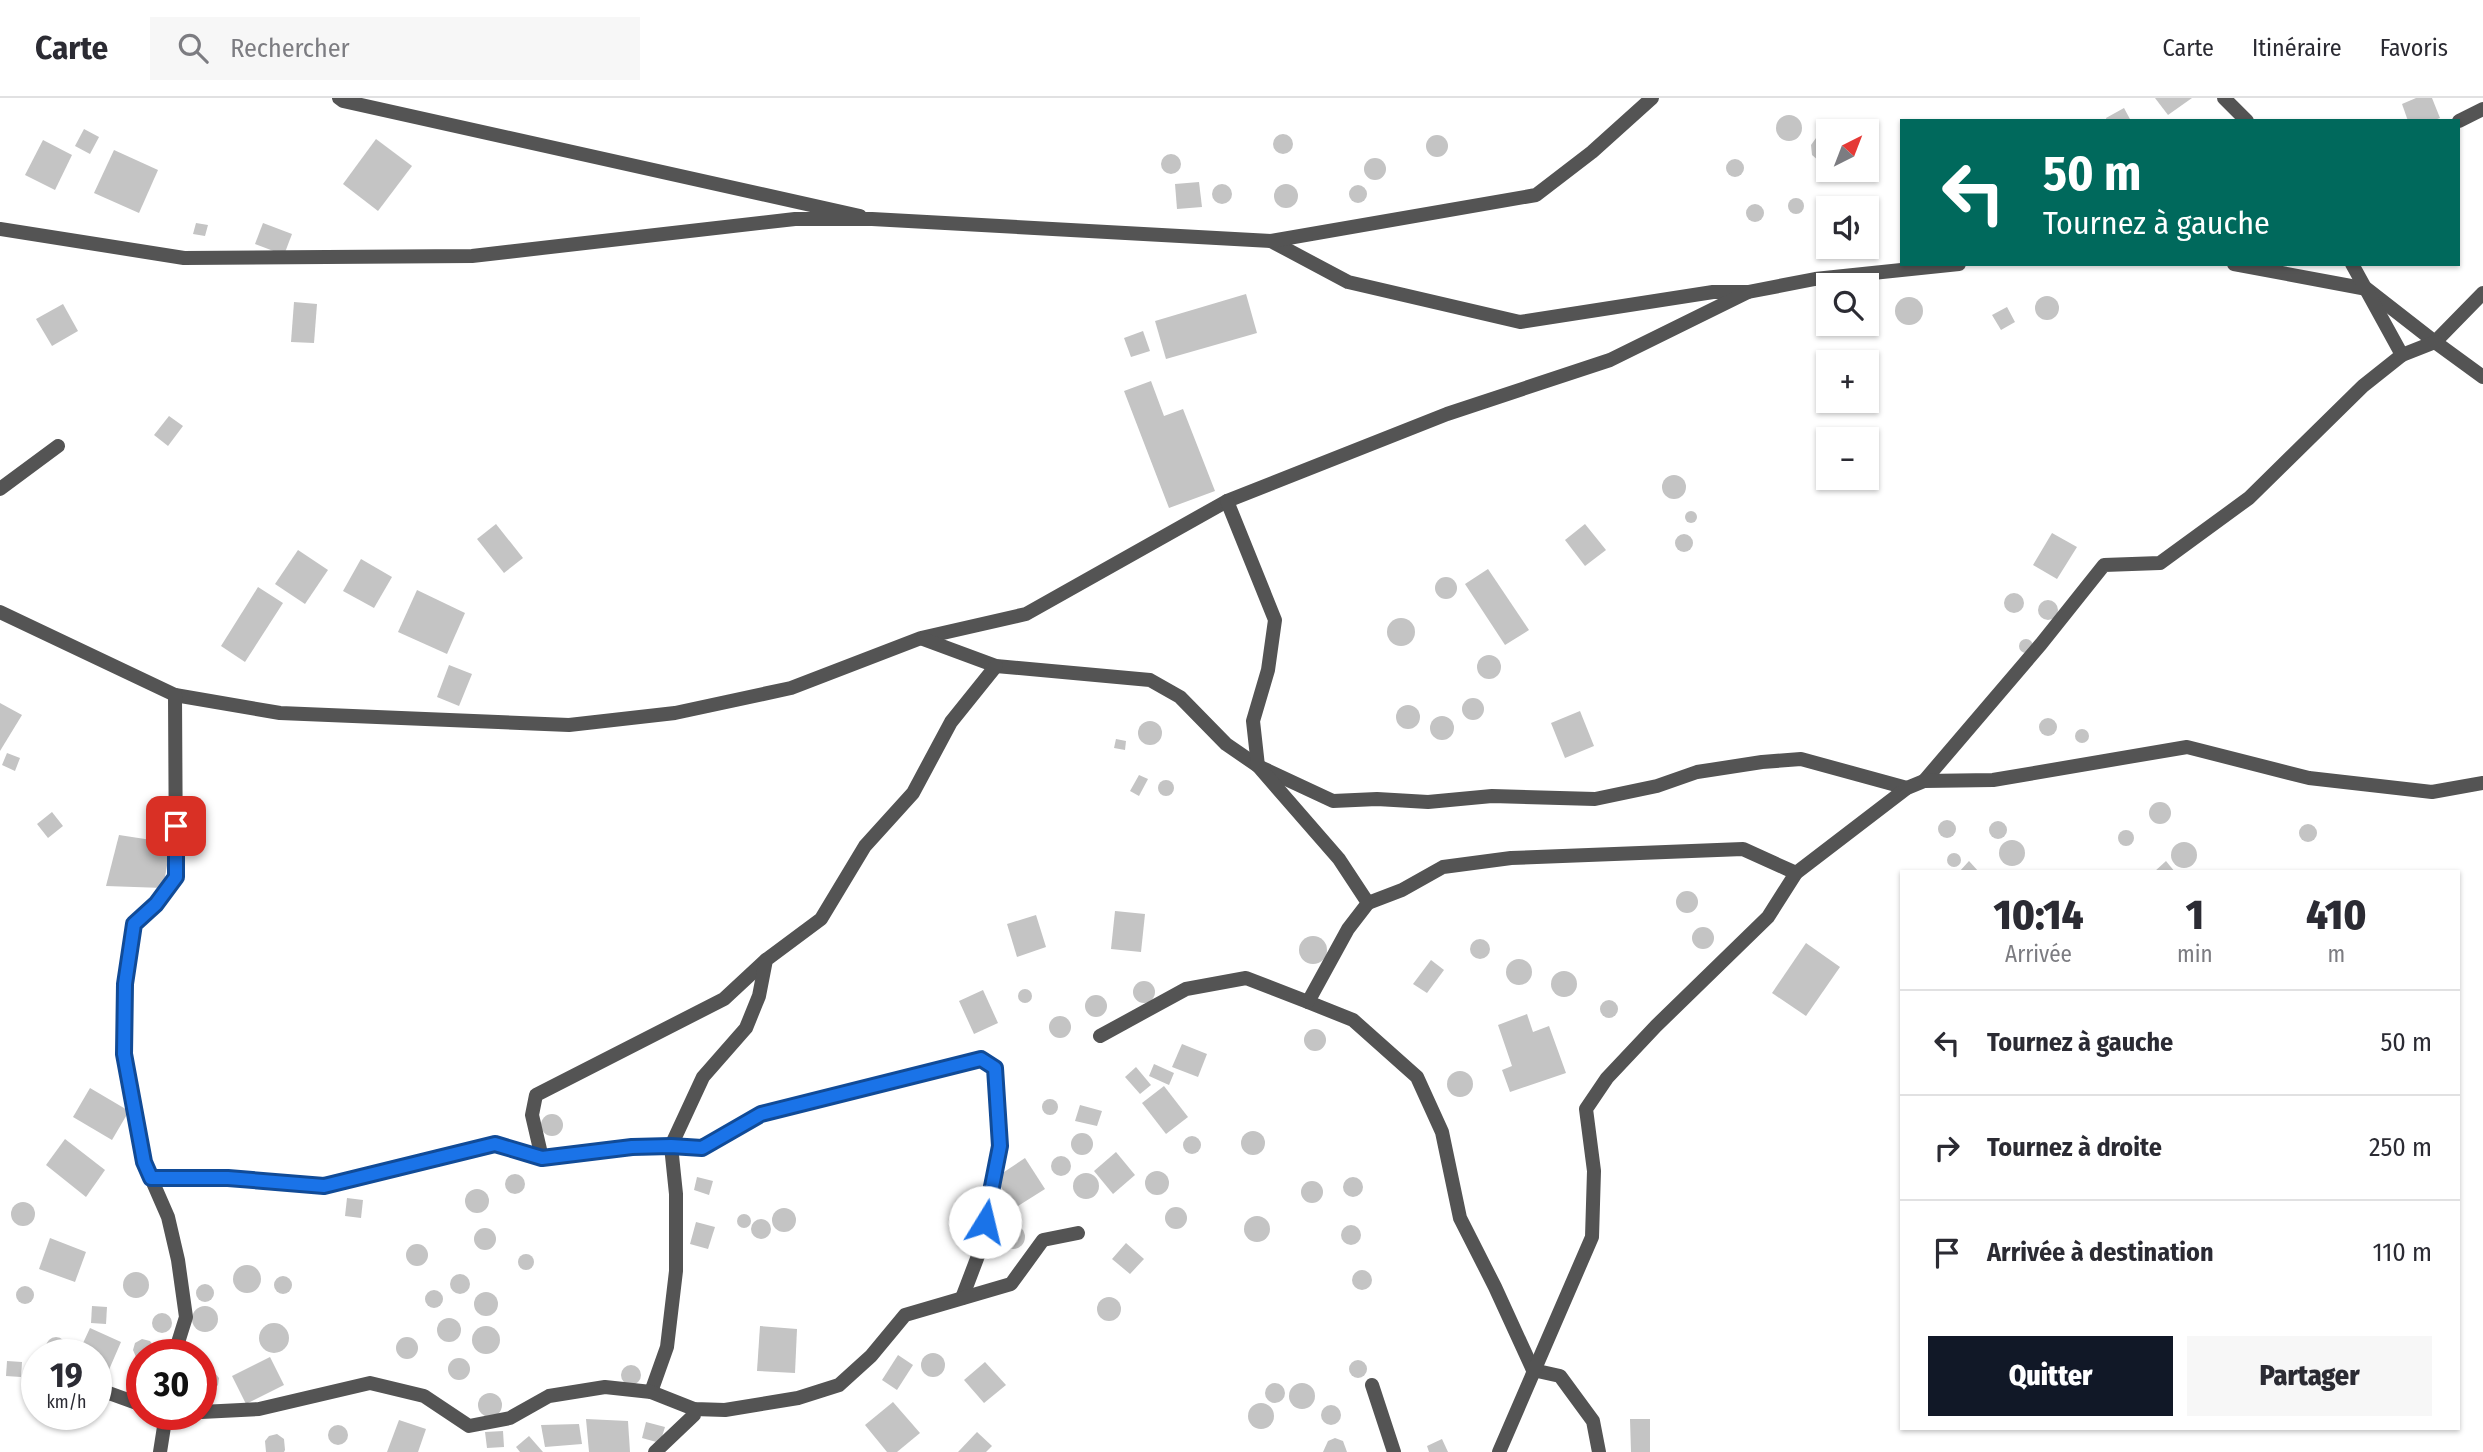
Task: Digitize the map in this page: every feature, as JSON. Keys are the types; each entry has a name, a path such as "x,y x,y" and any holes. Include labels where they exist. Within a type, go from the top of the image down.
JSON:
{"street":[{"path":"339,98 342,101 872,219"},
{"path":"0,229 184,258 459,256 795,219 872,219 1270,241 1536,195 1592,152 1652,98"},
{"path":"2224,98 2246,119"},
{"path":"2460,120 2483,109"},
{"path":"1270,241 1348,282 1520,322 1713,292 1748,292 1815,279 1940,266"},
{"path":"2245,266 2367,289 2483,377"},
{"path":"2353,266 2402,355"},
{"path":"0,612 175,695 280,713 569,725 675,713 791,688 921,638 1026,614 1227,501 1447,414 1610,360 1748,292"},
{"path":"1924,781 2034,653 2104,565 2160,563 2249,498 2363,386 2402,355 2435,342 2483,293"},
{"path":"0,489 58,446"},
{"path":"1227,501 1275,620 1268,670 1253,721 1258,766 1339,859 1368,903"},
{"path":"921,638 996,666 1150,680 1180,697 1226,744 1258,766 1333,801 1377,799 1428,802 1492,796 1595,799 1657,786 1696,772 1801,759 1907,788"},
{"path":"542,1158 532,1115 536,1095 724,999 766,960 821,919 864,846 913,793 951,722 996,666"},
{"path":"175,695 176,877 156,904 134,924 125,984 124,1054 144,1162 168,1217 178,1260 186,1317 179,1339"},
{"path":"1499,1452 1592,1237 1594,1171 1586,1109 1607,1079 1648,1035 1768,917 1796,873 1907,788 1924,781 1993,780 2187,747 2309,778 2431,792 2483,783"},
{"path":"1308,1002 1348,929 1368,903 1402,890 1443,867 1511,858 1743,849 1796,873"},
{"path":"650,1392 667,1347 676,1271 676,1194 671,1146 703,1077 746,1028 759,996 766,960"},
{"path":"1100,1036 1186,989 1246,978 1353,1020 1417,1077 1442,1132 1460,1218 1533,1370"},
{"path":"151,1178 228,1178 324,1186 495,1144 542,1158 632,1147 702,1148 761,1114 981,1059 995,1068 1000,1146 988,1197 981,1248 962,1298"},
{"path":"217,1411 259,1409 370,1383 424,1396 469,1426 510,1418 549,1396 605,1387 650,1392 694,1409 725,1410 798,1398 839,1385 871,1356 905,1315 1011,1284 1043,1240 1078,1233"},
{"path":"1533,1370 1560,1376 1593,1421 1599,1452"},
{"path":"1372,1385 1394,1452"},
{"path":"655,1452 694,1415 694,1409"},
{"path":"160,1452 163,1430"}],"building":[{"path":"2155,98 2192,98 2168,115"},
{"path":"2416,98 2432,98 2440,118 2407,119 2402,104"},
{"path":"2124,108 2130,119 2106,119"},
{"path":"1789,115 1798,119 1802,128 1798,137 1789,141 1780,137 1776,128 1780,119"},
{"path":"84,129 99,137 90,154 75,146"},
{"path":"1283,134 1290,137 1293,144 1290,151 1283,154 1276,151 1273,144 1276,137"},
{"path":"1437,135 1445,138 1448,146 1445,154 1437,157 1429,154 1426,146 1429,138"},
{"path":"1816,138 1816,158 1812,155 1811,145"},
{"path":"376,139 412,166 378,211 343,184"},
{"path":"43,140 72,155 55,190 25,175"},
{"path":"114,150 158,170 139,213 94,193"},
{"path":"1167,154 1175,154 1181,164 1175,174 1167,174 1161,168 1161,160"},
{"path":"1375,158 1385,165 1386,169 1379,179 1375,180 1365,173 1364,169 1371,159"},
{"path":"1731,159 1739,159 1744,168 1742,175 1731,177 1726,172 1726,164"},
{"path":"1199,182 1202,207 1177,209 1175,184"},
{"path":"1218,184 1226,184 1232,194 1226,204 1218,204 1212,198 1212,190"},
{"path":"1286,184 1295,187 1298,196 1295,205 1286,208 1277,205 1274,196 1277,187"},
{"path":"1354,185 1362,185 1367,194 1365,201 1354,203 1349,198 1349,190"},
{"path":"1793,198 1799,198 1804,206 1802,212 1793,214 1788,209 1788,203"},
{"path":"1755,204 1761,207 1764,213 1761,219 1755,222 1749,219 1746,213 1749,207"},
{"path":"196,223 208,225 205,236 193,234"},
{"path":"263,223 292,234 284,255 255,244"},
{"path":"1246,294 1257,333 1166,359 1155,321"},
{"path":"2047,296 2056,299 2059,308 2056,317 2047,320 2038,317 2035,308 2038,299"},
{"path":"1909,297 1919,301 1923,311 1919,321 1909,325 1899,321 1895,311 1899,301"},
{"path":"294,302 317,304 314,343 291,342"},
{"path":"63,304 78,331 52,346 36,319"},
{"path":"2007,307 2015,322 2001,330 1992,315"},
{"path":"1143,331 1150,351 1131,357 1124,338"},
{"path":"1151,381 1164,416 1183,409 1215,491 1169,508 1124,391"},
{"path":"169,416 183,426 168,446 154,435"},
{"path":"1674,475 1683,478 1686,487 1683,496 1674,499 1665,496 1662,487 1665,478"},
{"path":"1691,511 1697,517 1691,523 1685,517"},
{"path":"496,524 523,558 504,573 477,539"},
{"path":"1585,524 1606,550 1585,566 1565,540"},
{"path":"2052,533 2077,547 2057,579 2033,565"},
{"path":"1684,534 1690,537 1693,543 1690,549 1684,552 1678,549 1675,543 1678,537"},
{"path":"298,550 328,570 305,604 275,584"},
{"path":"361,559 392,577 374,608 343,591"},
{"path":"1488,569 1529,630 1505,645 1465,584"},
{"path":"1446,577 1454,580 1457,588 1454,596 1446,599 1438,596 1435,588 1438,580"},
{"path":"258,587 283,603 245,662 221,646"},
{"path":"417,590 465,613 447,654 398,632"},
{"path":"2014,593 2021,596 2024,603 2021,610 2014,613 2007,610 2004,603 2007,596"},
{"path":"2048,600 2055,603 2058,610 2055,617 2048,620 2041,617 2038,610 2041,603"},
{"path":"1401,618 1411,622 1415,632 1411,642 1401,646 1391,642 1387,632 1391,622"},
{"path":"2026,639 2031,641 2031,651 2026,653 2021,651 2019,646 2021,641"},
{"path":"1489,655 1497,659 1501,667 1497,675 1489,679 1481,675 1477,667 1481,659"},
{"path":"449,665 472,674 459,706 437,697"},
{"path":"1469,698 1477,698 1484,705 1484,713 1477,720 1469,720 1462,713 1462,705"},
{"path":"0,703 22,715 0,751"},
{"path":"1408,705 1419,712 1420,717 1413,728 1408,729 1397,722 1396,717 1403,706"},
{"path":"1580,711 1594,746 1565,758 1551,723"},
{"path":"1442,716 1450,720 1454,728 1450,736 1442,740 1434,736 1430,728 1434,720"},
{"path":"2048,718 2054,721 2057,727 2054,733 2048,736 2042,733 2039,727 2042,721"},
{"path":"1150,721 1158,725 1162,733 1158,741 1150,745 1142,741 1138,733 1142,725"},
{"path":"2079,729 2085,729 2089,736 2085,743 2079,743 2075,739 2075,733"},
{"path":"1116,739 1126,741 1125,750 1114,748"},
{"path":"7,753 20,758 15,771 2,765"},
{"path":"1139,775 1148,779 1139,796 1130,791"},
{"path":"1163,780 1169,780 1174,788 1172,794 1163,796 1158,791 1158,785"},
{"path":"2156,802 2164,802 2171,809 2171,817 2164,824 2156,824 2149,817 2149,809"},
{"path":"52,812 63,826 48,838 37,824"},
{"path":"1947,820 1953,823 1956,829 1953,835 1947,838 1941,835 1938,829 1941,823"},
{"path":"1998,821 2006,826 2007,830 2002,838 1998,839 1990,834 1989,830 1994,822"},
{"path":"2304,824 2312,824 2317,833 2315,840 2304,842 2299,837 2299,829"},
{"path":"2123,830 2129,830 2134,838 2132,844 2123,846 2118,841 2118,835"},
{"path":"119,835 171,843 163,888 106,886"},
{"path":"2012,840 2021,844 2025,853 2021,862 2012,866 2003,862 1999,853 2003,844"},
{"path":"2184,842 2193,846 2197,855 2193,864 2184,868 2175,864 2171,855 2175,846"},
{"path":"1951,853 1957,853 1961,860 1957,867 1951,867 1947,863 1947,857"},
{"path":"1969,861 1977,870 1961,870"},
{"path":"2166,861 2173,870 2156,870"},
{"path":"1687,891 1695,894 1698,902 1695,910 1687,913 1679,910 1676,902 1679,894"},
{"path":"1115,911 1145,914 1141,952 1111,949"},
{"path":"1036,915 1046,947 1017,957 1007,924"},
{"path":"1703,927 1713,934 1714,938 1707,948 1703,949 1693,942 1692,938 1699,928"},
{"path":"1313,936 1323,940 1327,950 1323,960 1313,964 1303,960 1299,950 1303,940"},
{"path":"1476,939 1484,939 1490,949 1484,959 1476,959 1470,953 1470,945"},
{"path":"1806,943 1840,967 1806,1016 1772,993"},
{"path":"1519,959 1528,963 1532,972 1528,981 1519,985 1510,981 1506,972 1510,963"},
{"path":"1431,960 1444,970 1427,993 1413,984"},
{"path":"1564,971 1573,975 1577,984 1573,993 1564,997 1555,993 1551,984 1555,975"},
{"path":"1144,981 1152,984 1155,992 1152,1000 1144,1003 1136,1000 1133,992 1136,984"},
{"path":"1025,989 1030,991 1030,1001 1025,1003 1020,1001 1018,996 1020,991"},
{"path":"983,990 998,1023 974,1034 959,1001"},
{"path":"1096,995 1104,998 1107,1006 1104,1014 1096,1017 1088,1014 1085,1006 1088,998"},
{"path":"1609,1000 1615,1003 1618,1009 1615,1015 1609,1018 1603,1015 1600,1009 1603,1003"},
{"path":"1527,1014 1533,1032 1549,1026 1566,1073 1510,1092 1502,1070 1512,1066 1498,1025"},
{"path":"1060,1016 1068,1019 1071,1027 1068,1035 1060,1038 1052,1035 1049,1027 1052,1019"},
{"path":"1315,1029 1323,1032 1326,1040 1323,1048 1315,1051 1307,1048 1304,1040 1307,1032"},
{"path":"1182,1044 1207,1054 1198,1077 1172,1067"},
{"path":"1154,1064 1174,1073 1169,1085 1149,1076"},
{"path":"1136,1067 1151,1085 1140,1094 1125,1077"},
{"path":"1460,1071 1469,1075 1473,1084 1469,1093 1460,1097 1451,1093 1447,1084 1451,1075"},
{"path":"1164,1086 1188,1117 1166,1134 1142,1103"},
{"path":"90,1088 129,1111 112,1140 73,1117"},
{"path":"1047,1099 1053,1099 1058,1107 1056,1113 1047,1115 1042,1110 1042,1104"},
{"path":"1080,1105 1102,1111 1097,1126 1075,1121"},
{"path":"548,1114 556,1114 563,1121 563,1129 556,1136 548,1136 541,1129 541,1121"},
{"path":"1253,1131 1262,1134 1265,1143 1262,1152 1253,1155 1244,1152 1241,1143 1244,1134"},
{"path":"1082,1133 1092,1140 1093,1144 1086,1154 1082,1155 1072,1148 1071,1144 1078,1134"},
{"path":"1192,1136 1198,1139 1201,1145 1198,1151 1192,1154 1186,1151 1183,1145 1186,1139"},
{"path":"65,1139 105,1170 86,1197 46,1165"},
{"path":"1116,1152 1135,1175 1113,1194 1094,1171"},
{"path":"1061,1156 1068,1159 1071,1166 1068,1173 1061,1176 1054,1173 1051,1166 1054,1159"},
{"path":"1025,1158 1045,1189 1015,1208 995,1178"},
{"path":"1157,1171 1165,1175 1169,1183 1165,1191 1157,1195 1149,1191 1145,1183 1149,1175"},
{"path":"1086,1173 1095,1177 1099,1186 1095,1195 1086,1199 1077,1195 1073,1186 1077,1177"},
{"path":"515,1174 522,1177 525,1184 522,1191 515,1194 508,1191 505,1184 508,1177"},
{"path":"697,1177 713,1181 709,1195 694,1190"},
{"path":"1349,1177 1357,1177 1363,1187 1357,1197 1349,1197 1343,1191 1343,1183"},
{"path":"1312,1181 1320,1184 1323,1192 1320,1200 1312,1203 1304,1200 1301,1192 1304,1184"},
{"path":"477,1189 486,1192 489,1201 486,1210 477,1213 468,1210 465,1201 468,1192"},
{"path":"347,1198 363,1200 361,1218 345,1216"},
{"path":"23,1202 32,1205 35,1214 32,1223 23,1226 14,1223 11,1214 14,1205"},
{"path":"1176,1207 1186,1214 1187,1218 1180,1228 1176,1229 1166,1222 1165,1218 1172,1208"},
{"path":"784,1208 792,1212 796,1220 792,1228 784,1232 776,1228 772,1220 776,1212"},
{"path":"741,1214 747,1214 751,1221 747,1228 741,1228 737,1224 737,1218"},
{"path":"1257,1216 1266,1220 1270,1229 1266,1238 1257,1242 1248,1238 1244,1229 1248,1220"},
{"path":"761,1219 768,1222 771,1229 768,1236 761,1239 754,1236 751,1229 754,1222"},
{"path":"696,1222 715,1227 708,1249 690,1244"},
{"path":"1013,1225 1022,1228 1025,1237 1022,1246 1013,1249 1004,1246 1001,1237 1004,1228"},
{"path":"1351,1225 1358,1228 1361,1235 1358,1242 1351,1245 1344,1242 1341,1235 1344,1228"},
{"path":"485,1228 493,1231 496,1239 493,1247 485,1250 477,1247 474,1239 477,1231"},
{"path":"50,1238 86,1252 75,1282 39,1269"},
{"path":"1126,1243 1144,1259 1130,1274 1112,1259"},
{"path":"413,1244 421,1244 428,1251 428,1259 421,1266 413,1266 406,1259 406,1251"},
{"path":"523,1254 529,1254 534,1262 532,1268 523,1270 518,1265 518,1259"},
{"path":"247,1265 257,1269 261,1279 257,1289 247,1293 237,1289 233,1279 237,1269"},
{"path":"1362,1270 1369,1273 1372,1280 1369,1287 1362,1290 1355,1287 1352,1280 1355,1273"},
{"path":"136,1272 145,1276 149,1285 145,1294 136,1298 127,1294 123,1285 127,1276"},
{"path":"460,1274 467,1277 470,1284 467,1291 460,1294 453,1291 450,1284 453,1277"},
{"path":"279,1276 287,1276 292,1285 290,1292 279,1294 274,1289 274,1281"},
{"path":"201,1284 209,1284 214,1293 212,1300 201,1302 196,1297 196,1289"},
{"path":"25,1286 31,1289 34,1295 31,1301 25,1304 19,1301 16,1295 19,1289"},
{"path":"434,1290 440,1293 443,1299 440,1305 434,1308 428,1305 425,1299 428,1293"},
{"path":"486,1292 494,1296 498,1304 494,1312 486,1316 478,1312 474,1304 478,1296"},
{"path":"1109,1297 1118,1300 1121,1309 1118,1318 1109,1321 1100,1318 1097,1309 1100,1300"},
{"path":"92,1306 107,1307 106,1324 91,1323"},
{"path":"205,1306 214,1310 218,1319 214,1328 205,1332 196,1328 192,1319 196,1310"},
{"path":"162,1313 169,1316 172,1323 169,1330 162,1333 155,1330 152,1323 155,1316"},
{"path":"449,1318 458,1321 461,1330 458,1339 449,1342 440,1339 437,1330 440,1321"},
{"path":"274,1323 284,1328 289,1338 284,1348 274,1353 264,1348 259,1338 264,1328"},
{"path":"486,1326 496,1330 500,1340 496,1350 486,1354 476,1350 472,1340 476,1330"},
{"path":"760,1326 797,1329 795,1373 757,1371"},
{"path":"90,1328 121,1342 112,1363 112,1339 85,1339"},
{"path":"407,1337 415,1340 418,1348 415,1356 407,1359 399,1356 396,1348 399,1340"},
{"path":"928,1353 938,1353 945,1360 945,1370 938,1377 928,1377 921,1370 921,1360"},
{"path":"898,1355 913,1365 897,1390 882,1380"},
{"path":"270,1357 284,1385 246,1404 232,1376"},
{"path":"459,1358 467,1361 470,1369 467,1377 459,1380 451,1377 448,1369 451,1361"},
{"path":"1354,1360 1362,1360 1367,1369 1365,1376 1354,1378 1349,1373 1349,1365"},
{"path":"7,1361 21,1362 21,1377 6,1376"},
{"path":"985,1362 1006,1385 984,1403 964,1380"},
{"path":"631,1365 638,1368 641,1375 638,1382 631,1385 624,1382 621,1375 624,1368"},
{"path":"1271,1383 1279,1383 1285,1393 1279,1403 1271,1403 1265,1397 1265,1389"},
{"path":"1302,1383 1311,1387 1315,1396 1311,1405 1302,1409 1293,1405 1289,1396 1293,1387"},
{"path":"490,1393 501,1400 502,1405 495,1416 490,1417 479,1410 478,1405 485,1394"},
{"path":"893,1402 920,1433 897,1452 887,1452 865,1425"},
{"path":"1261,1403 1270,1407 1274,1416 1270,1425 1261,1429 1252,1425 1248,1416 1252,1407"},
{"path":"1327,1405 1335,1405 1341,1415 1335,1425 1327,1425 1321,1419 1321,1411"},
{"path":"586,1419 628,1421 630,1452 589,1452"},
{"path":"1630,1419 1650,1419 1650,1452 1631,1452"},
{"path":"399,1420 426,1429 418,1452 387,1452"},
{"path":"646,1422 665,1427 660,1443 642,1438"},
{"path":"579,1424 582,1444 545,1447 541,1425"},
{"path":"338,1425 345,1428 348,1435 345,1442 338,1445 331,1442 328,1435 331,1428"},
{"path":"503,1431 504,1447 487,1448 485,1432"},
{"path":"977,1432 992,1446 986,1452 958,1452"},
{"path":"277,1434 284,1439 284,1452 266,1452 265,1441 269,1436"},
{"path":"529,1436 543,1452 520,1452 516,1447"},
{"path":"1335,1438 1343,1441 1347,1452 1323,1452 1328,1441"},
{"path":"1442,1439 1448,1452 1429,1452 1427,1446"}],"route":[{"path":"176,826 176,877 156,904 134,924 125,984 124,1054 144,1162 151,1178 228,1178 324,1186 495,1144 542,1158 632,1147 702,1148 761,1114 981,1059 995,1068 1000,1146 985,1222"}]}
